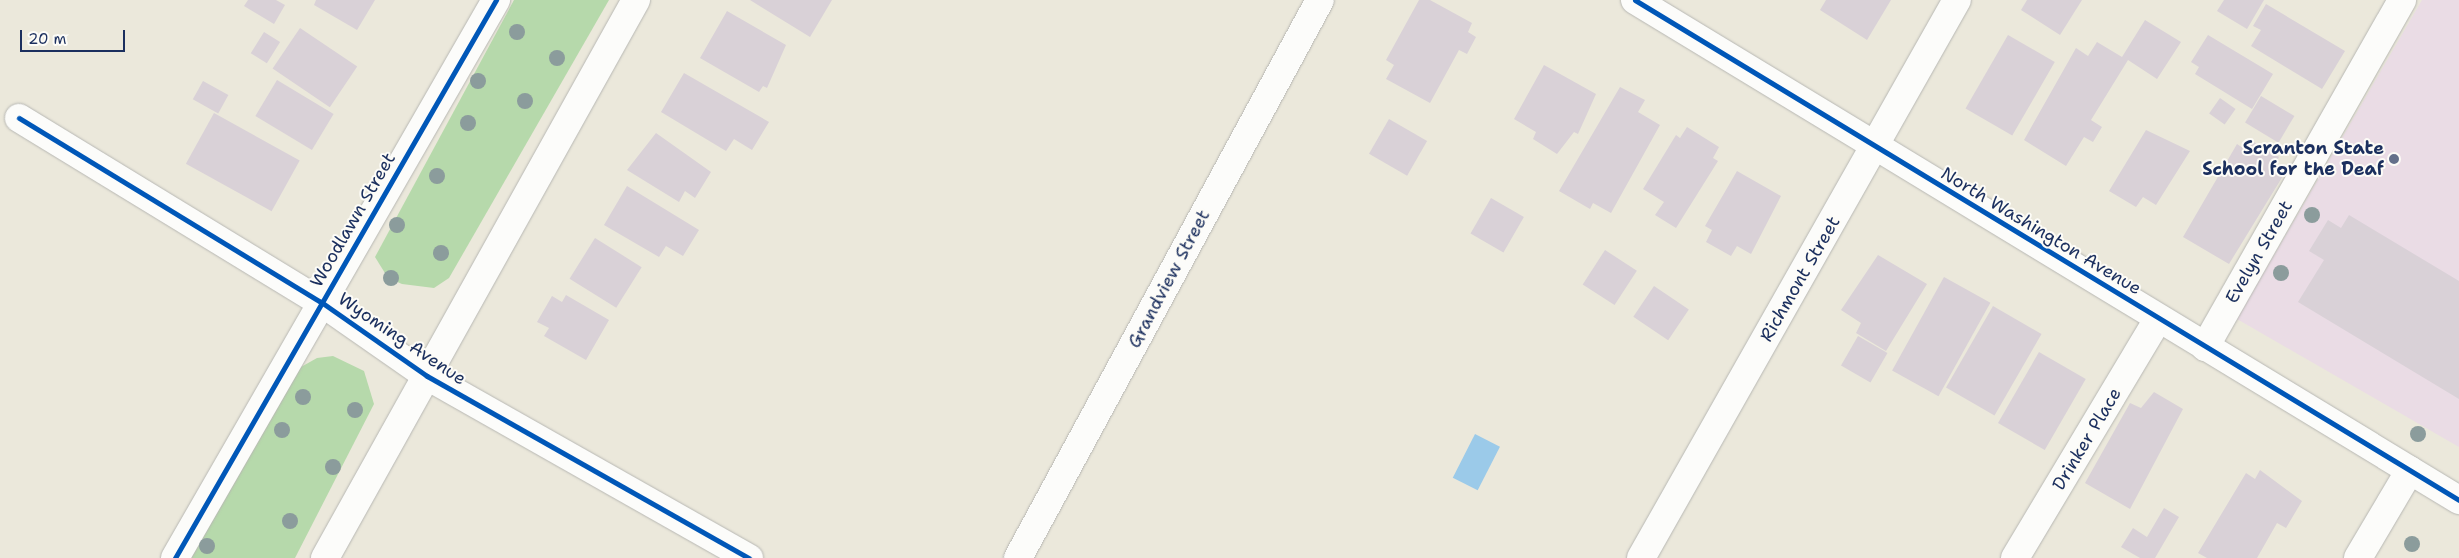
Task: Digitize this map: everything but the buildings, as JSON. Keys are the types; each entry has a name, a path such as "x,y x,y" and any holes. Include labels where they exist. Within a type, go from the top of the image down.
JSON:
{"street":[{"name":"Woodlawn Street","path":"175,558 496,0"},
{"path":"325,558 636,0"},
{"name":"Grandview Street","path":"1018,558 1320,0"},
{"name":"North Washington Avenue","path":"1635,0 2459,500"},
{"name":"Richmont Street","path":"1641,558 1957,0"},
{"name":"Evelyn Street","path":"2205,347 2402,0"},
{"name":"Wyoming Avenue","path":"19,118 321,302 427,376 749,558"},
{"name":"Drinker Place","path":"2016,558 2158,319"},
{"path":"2358,558 2410,470"}],"shaded area":[{"name":"Scranton State School for the Deaf","path":"2422,0 2459,0 2459,447 2237,319"}],"green space":[{"path":"514,0 609,0 449,278 434,288 402,284 388,278 375,257"},
{"path":"333,356 364,371 374,404 295,558 191,558 301,367 317,358"}],"water":[{"path":"1475,434 1500,447 1478,490 1453,478"}],"cycle path":[{"path":"175,558 496,0"},
{"path":"1635,0 2459,500"},
{"path":"19,118 321,302 427,376 749,558"}],"place":[{"name":"Scranton State School for the Deaf","path":"2394,159"}]}
